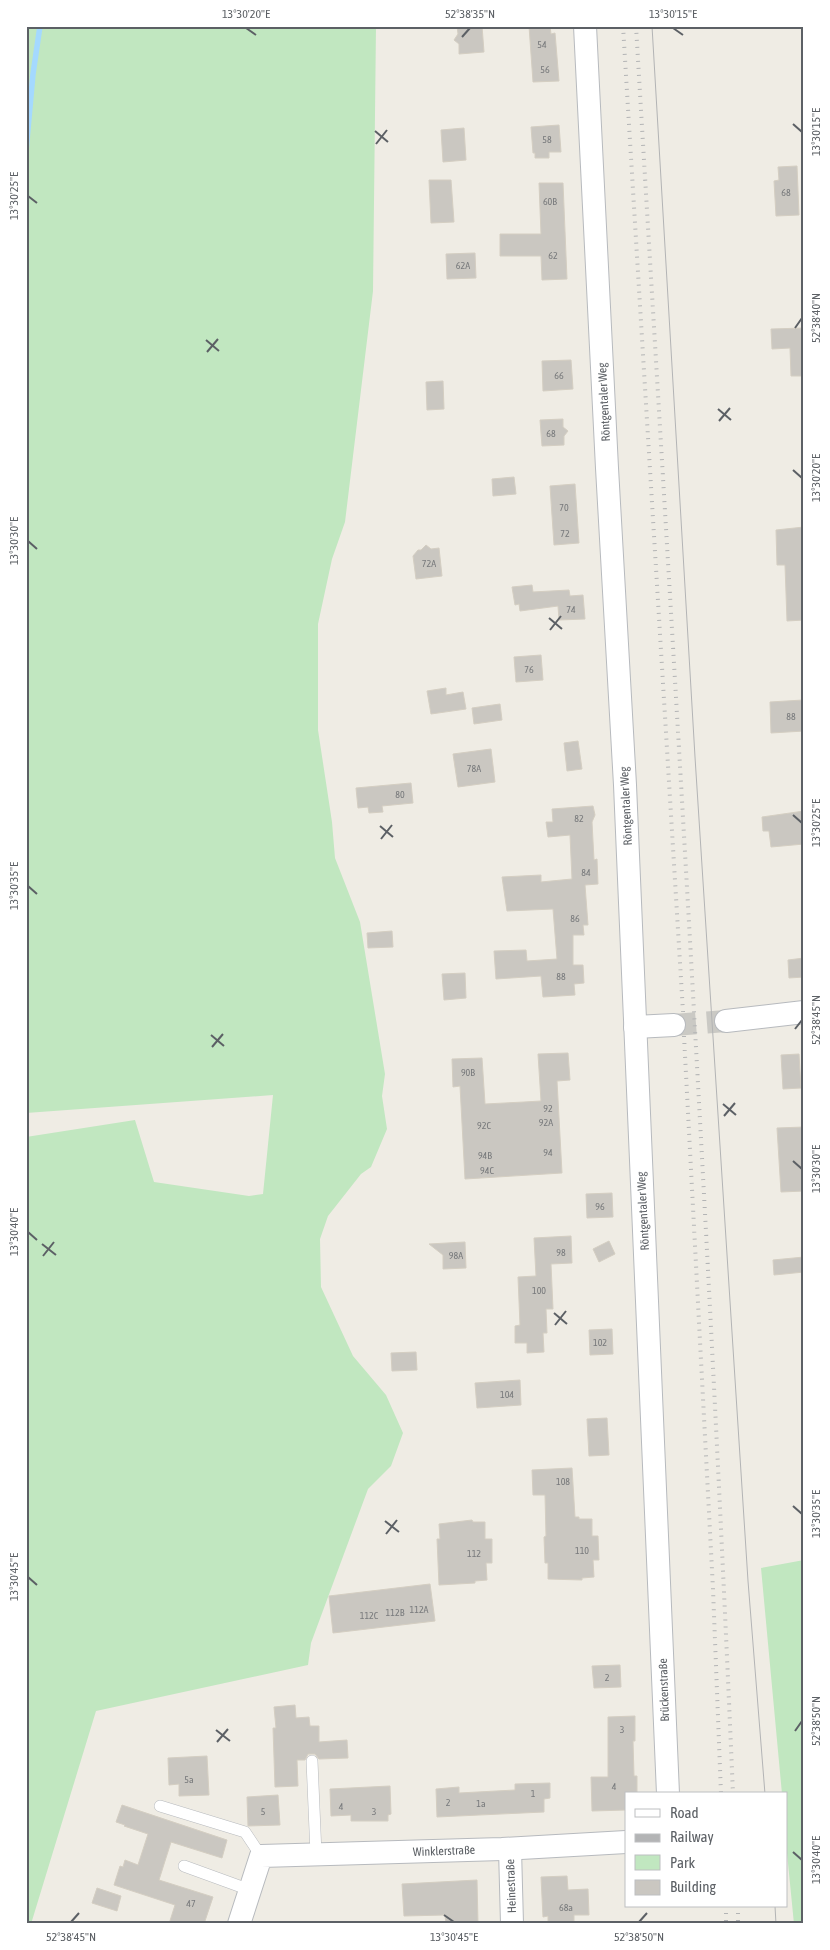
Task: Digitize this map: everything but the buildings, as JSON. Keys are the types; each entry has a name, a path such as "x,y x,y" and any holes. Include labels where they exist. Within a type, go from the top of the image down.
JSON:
{"street":[{"name":"Röntgentaler Weg","path":"585,26 625,785 660,1586"},
{"path":"726,1021 804,1012"},
{"path":"635,1027 674,1025"},
{"name":"Brückenstraße","path":"660,1586 668,1792"},
{"name":"Winklerstraße","path":"261,1856 510,1848 625,1842"},
{"name":"Heinestraße","path":"510,1848 512,1924"},
{"path":"239,1924 261,1856"}],"lane":[{"path":"312,1761 316,1854"},
{"path":"160,1806 245,1832 261,1856"},
{"path":"184,1866 250,1890"}],"green space":[{"path":"26,26 376,26 373,291 345,522 332,559 318,624 318,730 332,822 335,858 360,922 385,1074 382,1096 387,1129 371,1167 361,1174 328,1216 320,1239 321,1287 353,1356 386,1395 403,1433 391,1466 368,1489 311,1643 308,1665 96,1711 31,1924 26,1924 26,1137 135,1120 154,1182 249,1196 263,1194 273,1095 26,1113"},
{"path":"804,1560 804,1924 794,1924 788,1863 788,1792 782,1792 761,1568"}],"waterway":[{"path":"26,151 33,74 40,26"}],"tunnel":[{"path":"674,1025 726,1021"}],"tram line":[{"path":"652,26 695,757 748,1581 765,1792"},
{"path":"775,1908 776,1924"}],"railway":[{"path":"623,26 683,1012"},
{"path":"636,26 701,1131 733,1792"},
{"path":"684,1036 713,1589 721,1792"},
{"path":"726,1908 726,1924"},
{"path":"738,1908 738,1924"}]}
